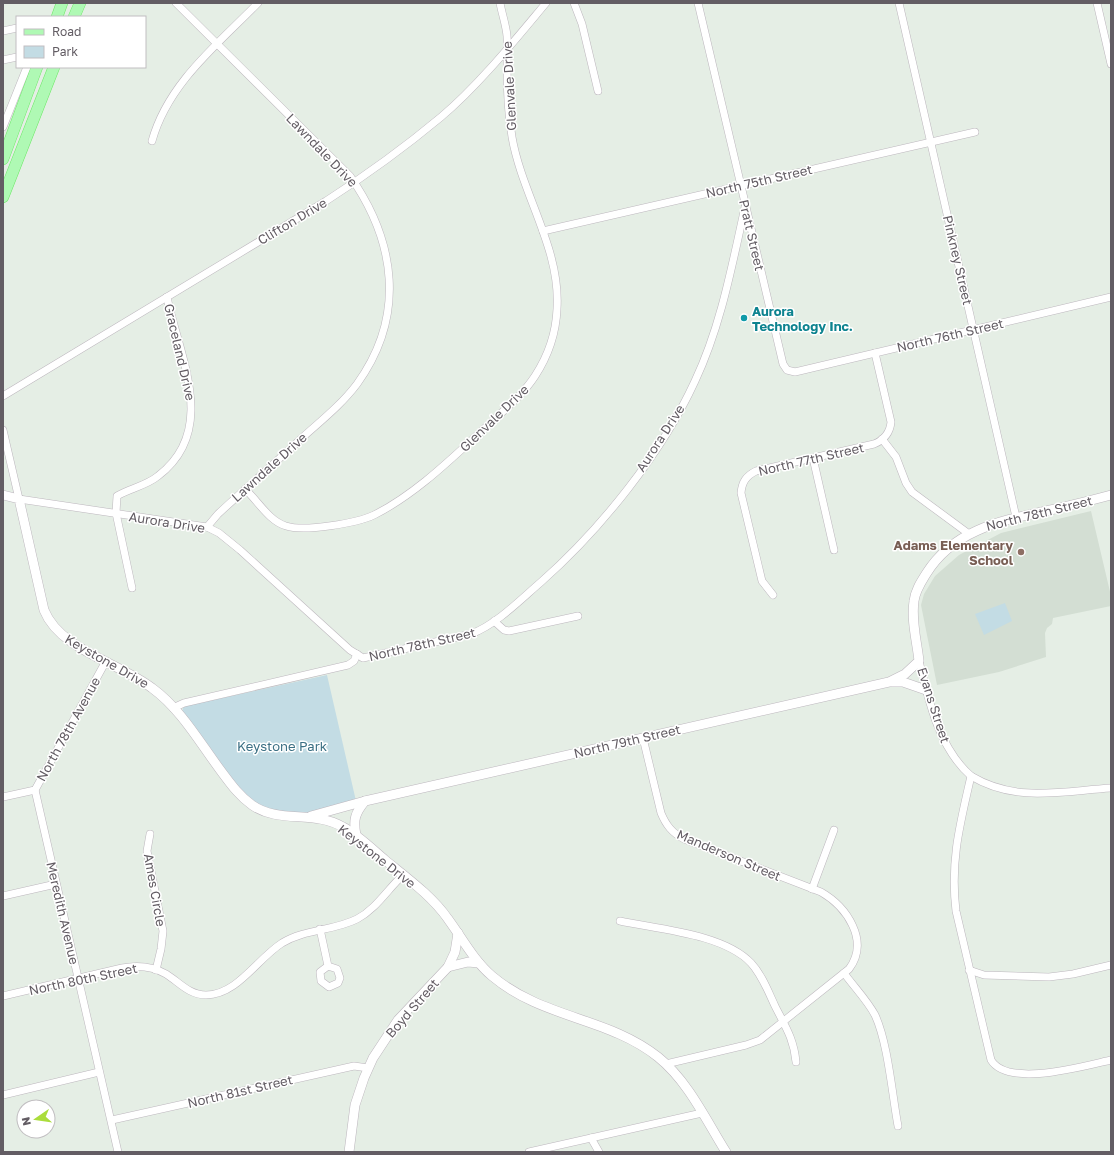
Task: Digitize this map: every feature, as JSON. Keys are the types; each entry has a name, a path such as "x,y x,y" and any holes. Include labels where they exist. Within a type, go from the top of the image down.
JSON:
{"main road":[{"path":"57,16 62,3"},
{"path":"74,16 80,3"},
{"path":"3,159 37,68"},
{"path":"3,197 54,68"}],"street":[{"name":"Lawndale Drive","path":"176,3 355,182 377,220 388,262 389,301 380,341 366,370 347,397 218,514 207,527"},
{"path":"152,141 160,117 176,89 258,3"},
{"name":"Glenvale Drive","path":"245,489 273,518 285,526 296,528 341,525 362,520 383,510 447,463 522,394 536,374 548,352 556,323 557,293 554,268 543,231 519,164 512,136 508,105 507,36 500,3"},
{"name":"Clifton Drive","path":"3,396 355,182 441,117 507,48 546,3"},
{"path":"574,3 582,24 598,91"},
{"name":"Pratt Street","path":"698,3 782,364 789,371"},
{"name":"Pinkney Street","path":"899,3 1016,518"},
{"path":"1097,3 1111,64"},
{"path":"3,31 16,28"},
{"path":"3,60 16,57"},
{"path":"4,125 27,68"},
{"name":"North 75th Street","path":"543,231 975,132"},
{"name":"Aurora Drive","path":"494,621 550,573 589,534 635,478 673,420 695,380 714,330 726,290 745,206"},
{"name":"Graceland Drive","path":"116,513 117,496 149,482 165,470 180,452 190,428 192,412 191,394 167,297"},
{"name":"North 76th Street","path":"789,371 795,372 1111,298"},
{"path":"875,353 891,422 888,434 882,439 896,457 906,483 912,492 969,534"},
{"name":"Keystone Drive","path":"3,430 46,616 61,635 142,680 164,698 230,783 248,803 260,810 272,814 307,817 333,822 356,835 434,902 479,963 501,984 524,999 544,1008 627,1038 648,1050 666,1064 682,1083 726,1152"},
{"name":"North 77th Street","path":"773,595 762,581 741,493 743,481 747,476 756,471 874,444 882,439"},
{"path":"812,458 834,550"},
{"name":"Aurora Drive","path":"3,495 19,499 207,527 219,533 239,549 350,650 357,654"},
{"name":"North 78th Street","path":"969,534 993,523 1111,495"},
{"path":"116,513 132,588"},
{"name":"Evans Street","path":"969,534 961,538 931,565 917,588 913,610 919,661 926,690 951,755 971,776"},
{"path":"494,621 504,630 509,631 578,616"},
{"name":"North 78th Street","path":"173,708 184,703 348,665 354,661 357,654 363,658 471,634 494,621"},
{"name":"North 78th Avenue","path":"3,797 35,790 106,661"},
{"name":"North 79th Street","path":"889,682 905,674 919,661"},
{"name":"North 79th Street","path":"307,817 365,801 889,682 903,682 926,690"},
{"name":"Manderson Street","path":"643,738 661,813 666,824 674,834 812,889 836,902 846,913 853,926 856,940 856,953 851,966 766,1036 753,1043 666,1064"},
{"path":"1111,788 1020,794 997,789 971,776 957,839 953,876 956,911 969,970 991,1060 997,1068 1005,1072 1050,1073 1111,1060"},
{"name":"Meredith Avenue","path":"35,790 99,1072 112,1120 118,1152"},
{"path":"356,835 354,824 355,816 365,801"},
{"path":"812,889 834,830"},
{"name":"Ames Circle","path":"150,834 147,851 163,931 161,949 156,970"},
{"name":"North 80th Street","path":"3,996 132,966 144,966 156,970 197,994 217,994 232,987 282,943 300,935 348,922 366,914 403,875"},
{"path":"3,896 56,884"},
{"path":"620,921 714,940 734,949 758,972 794,1045 796,1062"},
{"path":"320,929 328,966"},
{"name":"Boyd Street","path":"349,1152 355,1105 368,1068 398,1020 448,967 455,952 458,933"},
{"path":"448,967 464,962 479,963"},
{"path":"969,970 984,975 1049,976 1073,974 1111,965"},
{"path":"844,973 869,1005 879,1026 898,1126"},
{"name":"North 81st Street","path":"112,1120 354,1066 368,1068"},
{"path":"3,1095 99,1072"},
{"path":"529,1152 702,1113"},
{"path":"591,1138 599,1152"}],"shaded area":[{"path":"1091,511 1111,596 1111,606 1053,618 1052,624 1047,628 1045,633 1046,657 999,672 937,685 921,605 924,594 935,576 959,555 1001,533"}],"green space":[{"path":"1005,603 1012,621 984,635 975,614"},
{"name":"Keystone Park","path":"327,675 356,801 302,814 263,808 244,795 182,713 183,708 186,706"}],"place":[{"name":"Aurora Technology Inc.","path":"744,318"},
{"name":"Adams Elementary School","path":"1021,552"}]}
